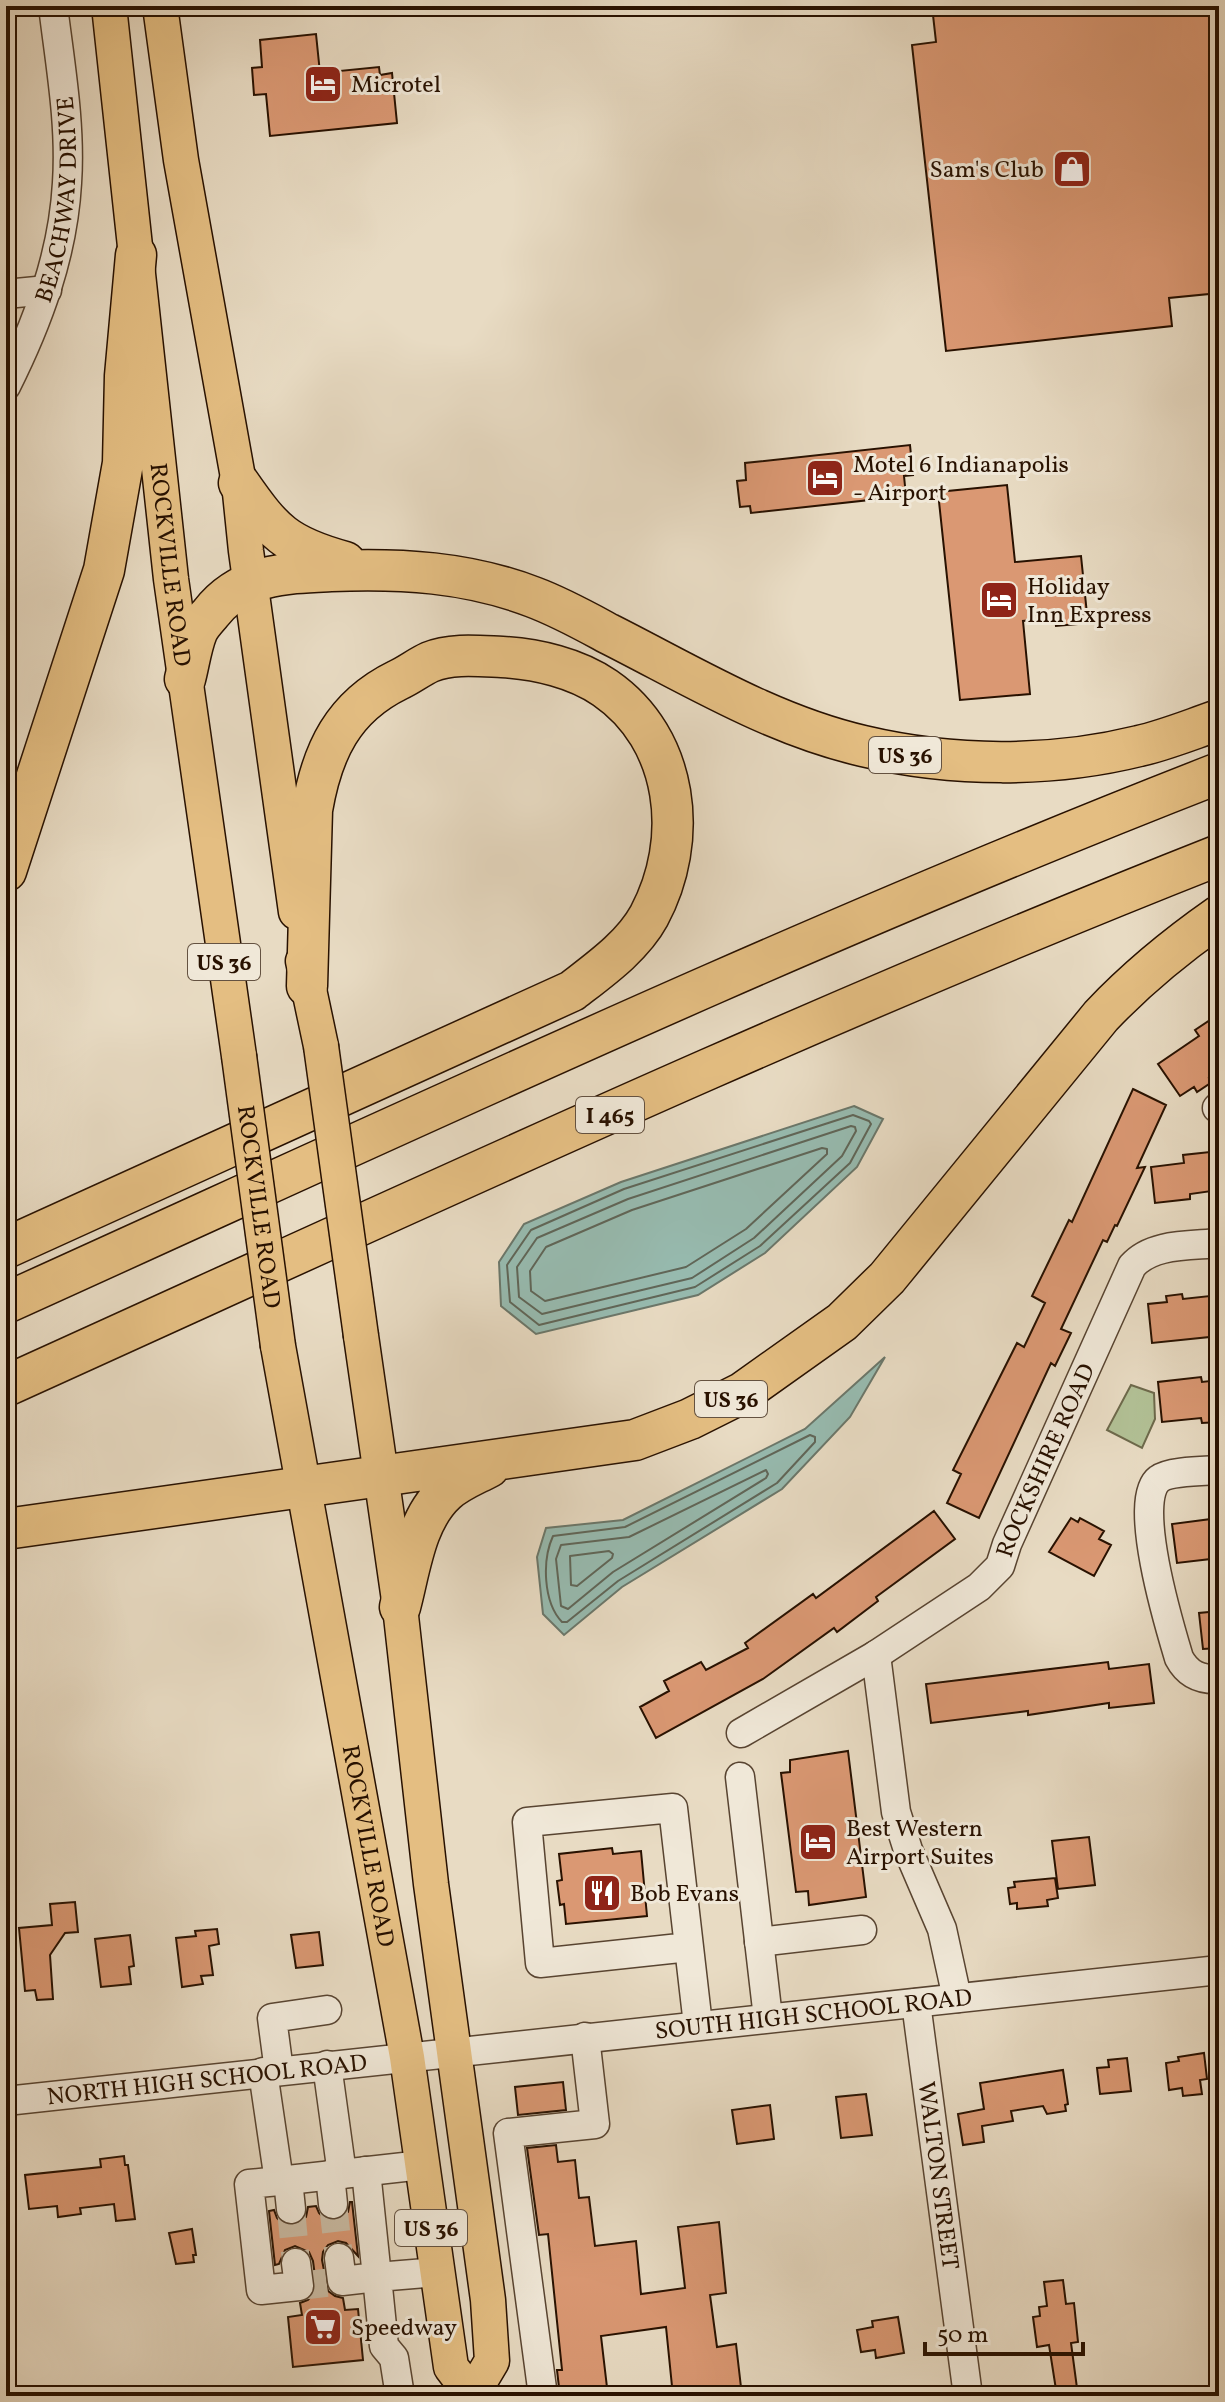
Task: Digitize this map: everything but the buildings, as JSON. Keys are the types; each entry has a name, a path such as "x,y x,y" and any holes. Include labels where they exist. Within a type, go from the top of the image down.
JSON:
{"highway":[{"path":"6,871 104,570 123,463 125,376 136,255"},
{"path":"239,483 263,518 283,537 315,554 372,569"},
{"name":"US 36","path":"185,679 198,631 217,605 233,590 250,582 288,573 372,569 451,575 535,597 772,717 816,733 897,754 990,762 1042,760 1139,746 1219,720"},
{"path":"6,1248 572,991 612,960 648,917 667,870 674,827 670,786 657,746 633,712 604,687 561,667 519,658 471,656 432,661 377,689 339,731 316,783 312,810 307,986"},
{"path":"6,1303 792,949 944,883 1219,773"},
{"name":"I 465","path":"6,1386 829,1017 1219,855"},
{"name":"US 36","path":"400,1607 421,1532 433,1507 458,1483 510,1456 635,1440 690,1419 742,1393 842,1322 887,1278 1111,1006 1180,944 1219,916"},
{"path":"6,1529 510,1456"}],"main road":[{"name":"ROCKVILLE ROAD","path":"109,6 171,579 278,1346 407,2057 451,2367 467,2395 492,2361 488,2300 431,1884 400,1607 321,1046 307,986 239,483 181,160 160,6"}],"street":[{"name":"BEACHWAY DRIVE","path":"6,386 47,290 62,224 67,181 66,127 53,6"},
{"path":"6,294 47,290"},
{"name":"ROCKSHIRE ROAD","path":"741,1733 876,1655 979,1587 1000,1566 1007,1544 1132,1266 1145,1254 1159,1249 1219,1243"},
{"path":"1219,1470 1160,1478 1153,1485 1150,1506 1158,1587 1179,1658 1183,1666 1196,1676 1219,1679"},
{"path":"876,1655 896,1812 908,1850 942,1929 957,1998"},
{"path":"740,1777 768,2018"},
{"path":"689,1947 540,1963 527,1822 673,1808 698,2025"},
{"path":"759,1942 862,1930"},
{"name":"SOUTH HIGH SCHOOL ROAD","path":"407,2057 1219,1970"},
{"name":"WALTON STREET","path":"916,2003 968,2396"},
{"path":"291,2209 283,2181 271,2072 272,2018 327,2010"},
{"path":"543,2396 508,2133 595,2124 585,2037"},
{"name":"NORTH HIGH SCHOOL ROAD","path":"6,2101 407,2057"},
{"path":"327,2065 346,2174 377,2277 384,2346 394,2358 400,2396"},
{"path":"296,2263 299,2286 261,2290 249,2184 422,2165"},
{"path":"333,2204 346,2174"},
{"path":"339,2258 342,2281 438,2272"}],"green space":[{"path":"1131,1385 1154,1393 1155,1419 1142,1448 1107,1430"}],"water":[{"path":"854,1106 883,1119 857,1167 765,1253 698,1295 536,1334 501,1306 499,1262 524,1224 621,1182"},
{"path":"885,1357 850,1417 782,1489 622,1587 564,1635 543,1614 537,1557 546,1528 623,1520 805,1429"}],"tunnel":[{"path":"333,2204 339,2258"},
{"path":"291,2209 296,2263"},
{"path":"299,2286 342,2281"}],"place":[{"name":"Microtel","path":"323,84"},
{"name":"Sam's Club","path":"1072,169"},
{"name":"Motel 6 Indianapolis - Airport","path":"825,478"},
{"name":"Holiday Inn Express","path":"999,600"},
{"name":"Best Western Airport Suites","path":"818,1842"},
{"name":"Bob Evans","path":"602,1893"},
{"name":"Speedway","path":"323,2327"}]}
